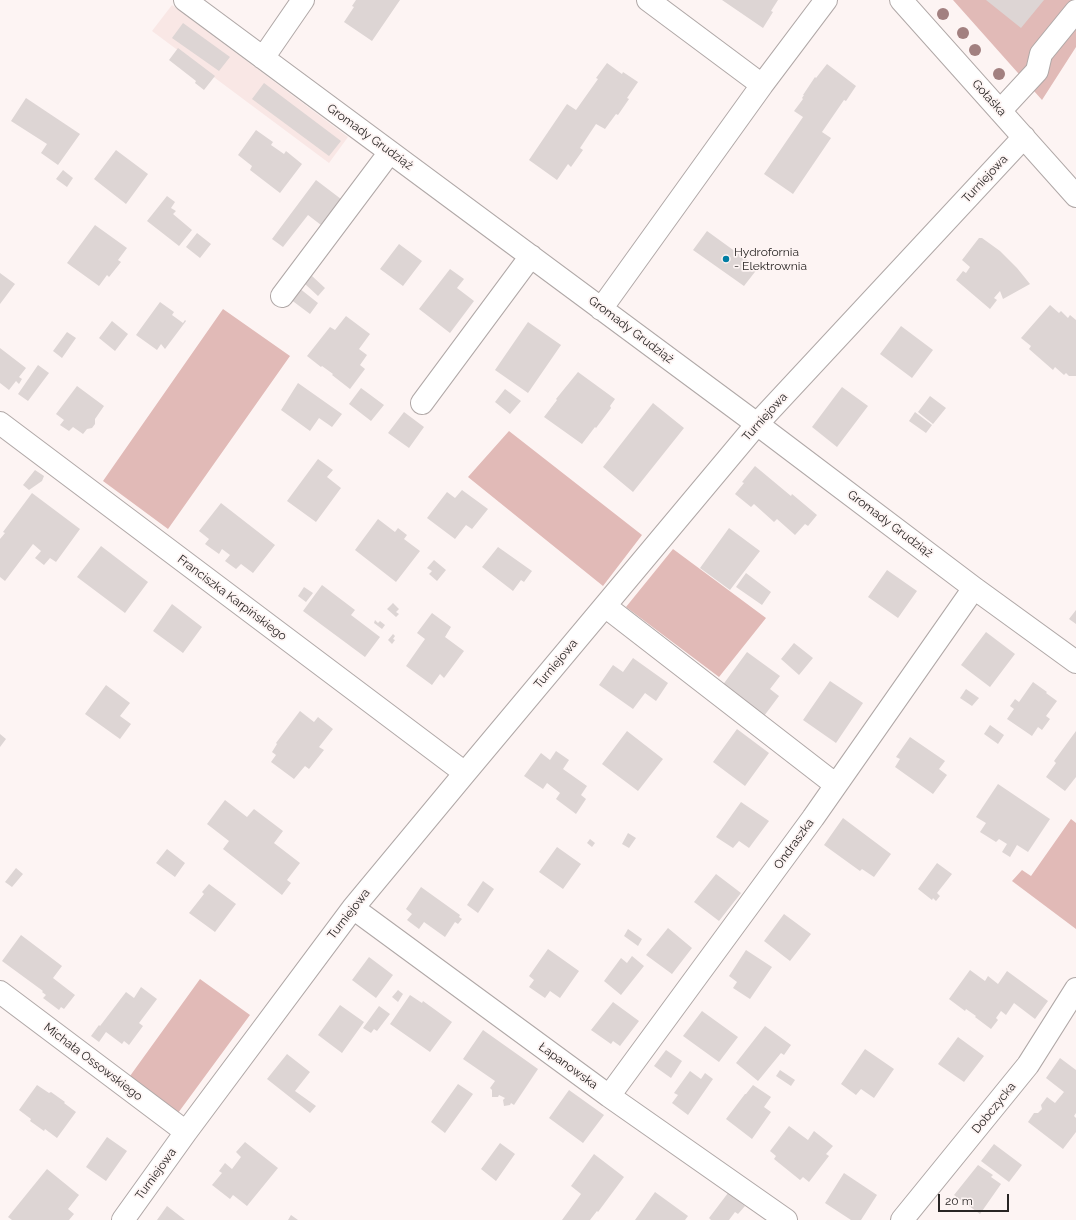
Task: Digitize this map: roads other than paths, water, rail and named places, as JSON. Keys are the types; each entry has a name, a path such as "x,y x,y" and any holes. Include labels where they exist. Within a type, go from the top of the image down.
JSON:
{"street":[{"name":"Gromady Grudziąż","path":"185,0 757,424 974,588 1076,662"},
{"path":"263,58 303,0"},
{"path":"648,0 762,84"},
{"path":"601,309 762,84 826,0"},
{"name":"Gołaśka","path":"901,0 1076,196"},
{"path":"1000,111 1037,71 1041,54 1076,11"},
{"name":"Turniejowa","path":"122,1220 353,908 465,773 757,424 1024,137"},
{"path":"282,296 390,152"},
{"path":"422,403 531,256"},
{"name":"Franciszka Karpińskiego","path":"0,423 465,773"},
{"name":"Ondraszka","path":"609,1096 836,785 974,588"},
{"path":"605,606 836,785"},
{"name":"Łapanowska","path":"353,908 609,1096 786,1220"},
{"name":"Dobczycka","path":"902,1220 1028,1065 1076,988"},
{"name":"Michała Ossowskiego","path":"0,992 186,1132"}],"place":[{"name":"Hydrofornia - Elektrownia","path":"726,259"}]}
